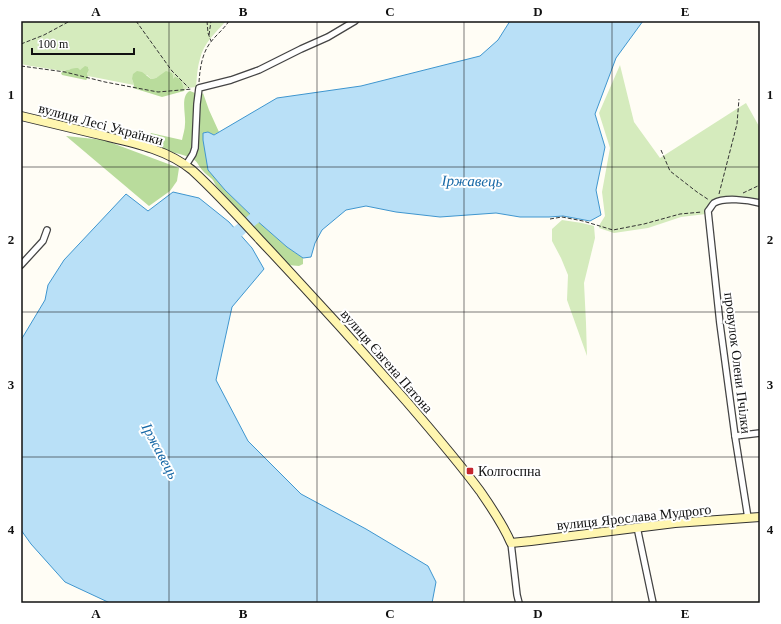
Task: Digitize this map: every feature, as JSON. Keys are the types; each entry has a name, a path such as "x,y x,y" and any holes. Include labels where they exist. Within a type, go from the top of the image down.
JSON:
{"street":[{"path":"186,165 195,148 199,88 231,80 259,70 300,49 328,37 356,21"},
{"name":"вулиця Лесі Українки","path":"21,116 140,145 172,157 186,165"},
{"name":"вулиця Євгена Патона","path":"186,165 202,179 331,316 408,403 467,473 501,523 511,543 519,603"},
{"path":"708,211 714,204 728,199 760,203"},
{"name":"провулок Олени Пчілки","path":"708,211 720,324 748,518"},
{"path":"21,266 43,241 47,230"},
{"path":"735,436 760,433"},
{"name":"вулиця Ярослава Мудрого","path":"511,543 531,542 675,523 760,517"},
{"path":"637,527 654,603"}],"path":[{"path":"21,44 44,35 70,21"},
{"path":"136,21 172,71 190,89"},
{"path":"207,21 209,38 212,41"},
{"path":"209,38 211,21"},
{"path":"21,66 65,72 100,81 158,92 199,88 201,63 206,50 229,21"},
{"path":"661,150 670,171 714,204 720,191 737,124 739,99"},
{"path":"740,194 760,185"},
{"path":"550,219 562,217 583,220 613,230 644,224 680,214 708,211"}],"green space":[{"path":"21,21 226,21 210,38 204,48 198,66 196,87 187,88 184,91 182,83 163,74 151,79 147,75 132,79 134,85 88,76 88,67 80,70 71,69 63,71 21,64"},
{"path":"620,65 634,122 660,158 746,103 760,128 760,201 713,202 706,214 681,217 648,228 614,233 599,228 605,216 602,192 610,148 599,113"},
{"path":"85,66 88,67 89,70 86,80 62,75 61,73 74,68 78,68 80,70"},
{"path":"137,71 142,72 151,79 156,78 166,71 172,73 173,79 175,77 181,80 184,91 162,97 133,88 133,74"},
{"path":"190,91 195,93 195,102 203,93 219,132 213,135 208,132 203,133 209,170 225,190 255,219 287,247 303,258 303,264 299,266 288,265 217,187 213,180 204,172 195,160 161,149 150,142 148,137 151,133 182,140 185,126 184,101 187,93"},
{"path":"66,136 104,140 179,168 177,181 170,191 149,206"},
{"path":"562,220 594,226 595,238 584,283 587,356 567,300 568,275 552,241 552,229"}],"water":[{"path":"510,21 643,21 616,58 595,114 605,147 596,190 601,215 590,221 563,216 520,217 496,213 440,217 396,212 366,206 346,210 322,230 315,243 311,257 303,258 287,247 255,219 225,190 208,170 203,133 208,132 214,135 277,98 361,86 480,56 498,40"},
{"path":"173,192 199,198 229,222 252,248 264,269 232,307 216,380 248,441 301,494 366,529 428,566 436,582 432,603 110,603 65,582 31,544 21,530 21,340 45,300 48,285 64,260 126,194 148,211"}],"waterway":[{"name":"Іржавець","path":"251,221 267,209"},
{"name":"Іржавець","path":"225,242 241,229"}],"place":[{"name":"Колгоспна","path":"470,471"}]}
